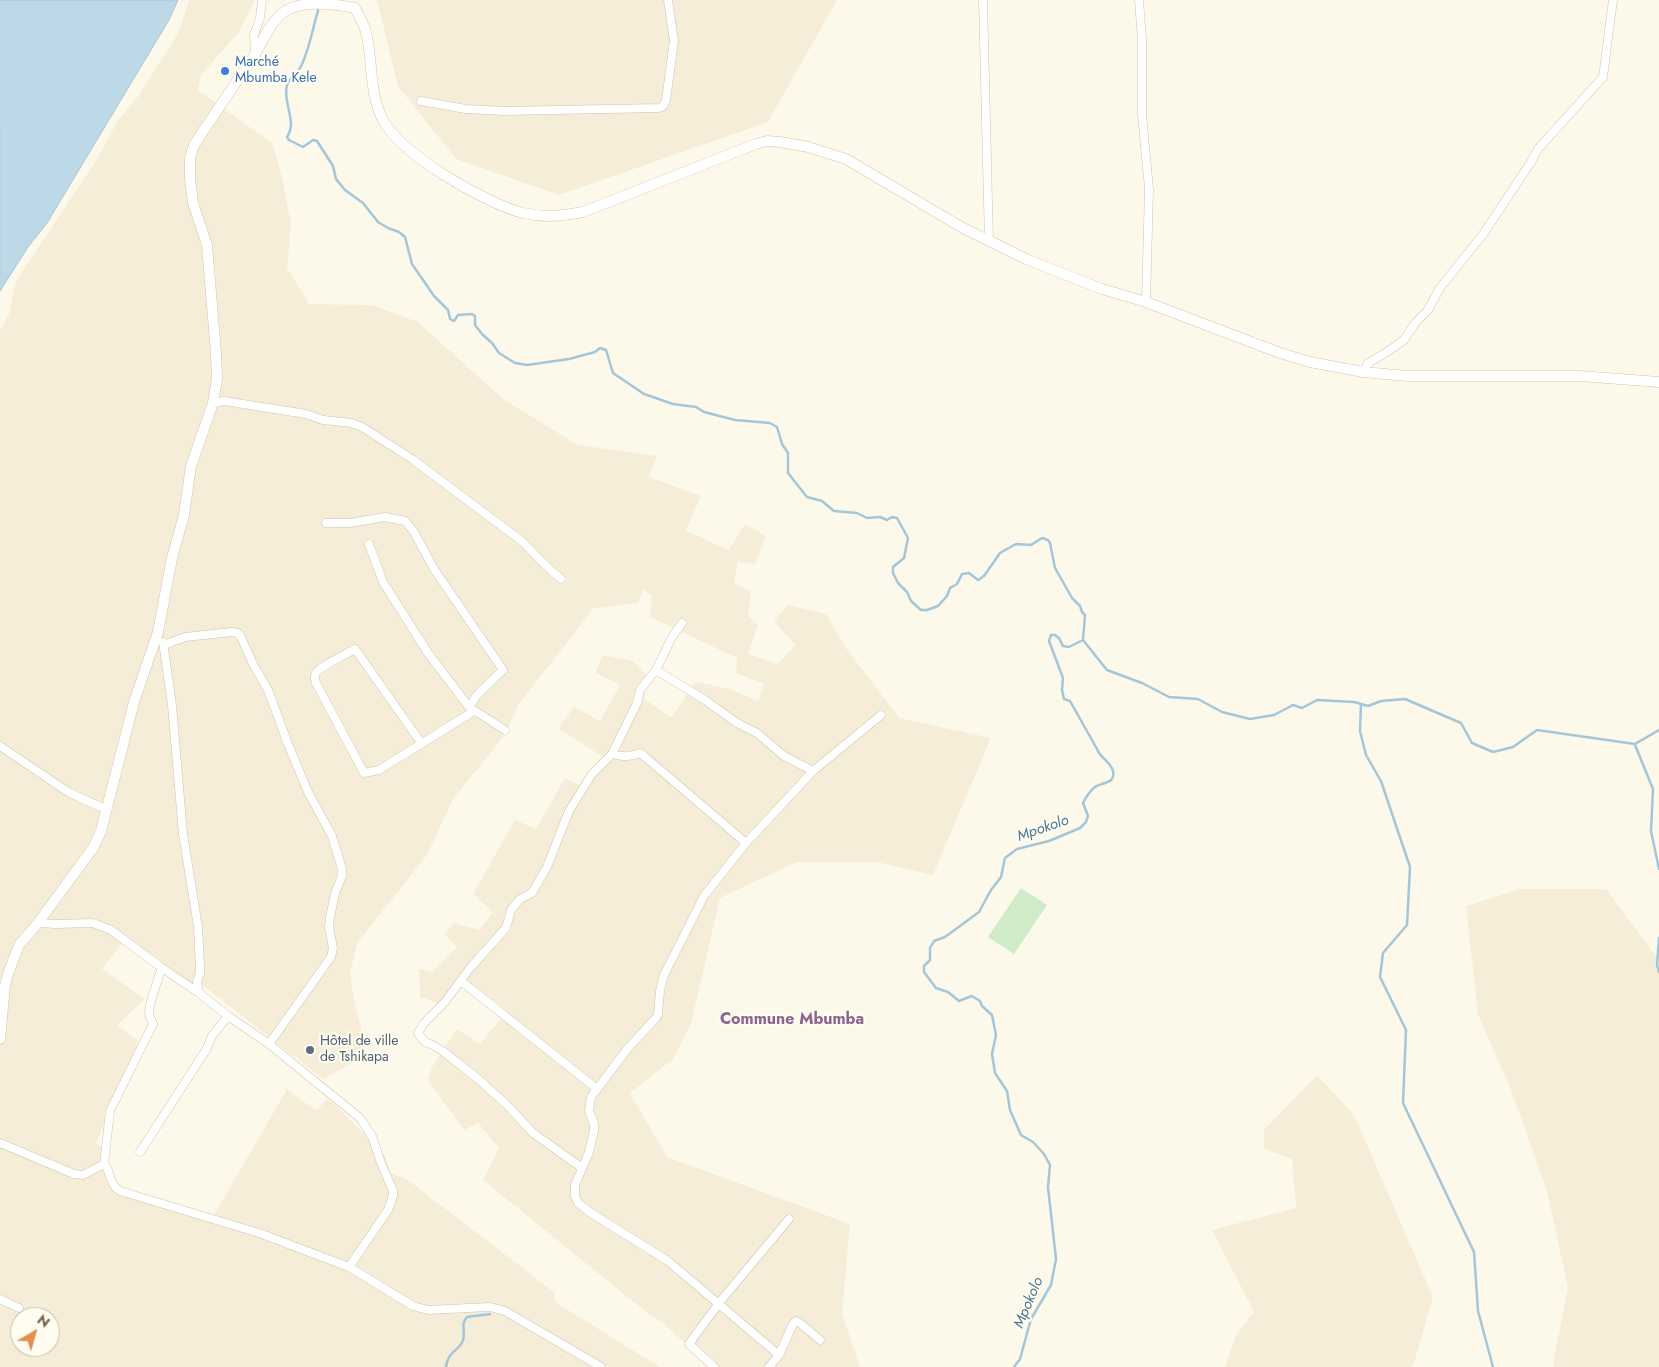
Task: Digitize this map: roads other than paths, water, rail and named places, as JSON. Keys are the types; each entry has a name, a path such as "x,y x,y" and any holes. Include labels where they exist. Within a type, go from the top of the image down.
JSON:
{"main road":[{"path":"0,1039 5,985 19,945 38,923 93,848 101,831 134,702 158,632 172,558 184,515 191,466 213,403 216,379 216,353 211,278 207,245 194,203 190,178 190,158 194,145 255,54 272,23 288,9 308,4 354,4 366,31 374,91 382,118 394,135 439,172 482,196 522,213 554,217 583,212 756,144 767,141 780,142 808,147 846,159 909,198 963,228 1026,259 1102,289 1146,302 1280,353 1310,362 1363,372 1407,376 1580,376 1659,382"}],"street":[{"path":"255,54 254,35 260,18 262,0"},
{"path":"421,101 466,109 504,111 659,108 663,106 666,100 674,41 668,0 673,0"},
{"path":"983,0 989,241"},
{"path":"1139,0 1142,40 1142,114 1149,189 1146,302"},
{"path":"1363,372 1368,363 1404,340 1416,322 1428,310 1440,288 1484,233 1538,149 1603,78 1614,0"},
{"path":"213,403 224,401 300,413 322,420 352,423 362,427 412,459 522,542 561,579"},
{"path":"326,523 350,523 384,517 405,521 414,532 434,570 503,670 477,695 471,709 422,744 379,770 364,773 316,683 315,673 355,649 422,744"},
{"path":"369,544 384,582 428,653 471,709 505,730"},
{"path":"582,1168 533,1133 508,1105 477,1078 444,1052 425,1042 418,1033 424,1023 445,1002 470,968 506,928 511,910 520,899 532,893 547,866 568,811 592,774 612,754 637,703 640,690 656,670 682,623"},
{"path":"158,632 164,645 172,705 183,834 198,927 200,974 197,981 199,993"},
{"path":"164,645 185,637 238,633 268,690 308,792 332,836 342,869 342,876 335,893 330,917 329,927 333,948 331,957 270,1044"},
{"path":"656,670 705,700 737,723 757,732 784,756 813,771"},
{"path":"779,1355 668,1261 578,1203 575,1196 575,1185 589,1152 594,1131 594,1124 589,1111 591,1098 596,1088 628,1048 656,1018 664,976 704,896 746,843 813,771 881,715"},
{"path":"0,746 68,792 106,809"},
{"path":"612,754 628,757 641,754 746,843"},
{"path":"38,923 93,923 111,930 228,1016 270,1044 360,1118 372,1136 381,1164 393,1191 392,1202 388,1210 349,1267"},
{"path":"162,968 156,982 155,993 149,1012 153,1024 110,1111 104,1164 113,1186 120,1191 259,1233 349,1267 413,1306 428,1310 490,1307 505,1311 601,1367"},
{"path":"461,981 596,1088"},
{"path":"140,1152 206,1050 212,1036 228,1016"},
{"path":"0,1143 74,1174 83,1175 104,1164"},
{"path":"714,1367 690,1344 719,1303 790,1220"},
{"path":"0,1299 18,1307"},
{"path":"769,1367 779,1355 796,1321 800,1322 820,1340"}],"water":[{"path":"0,0 178,0 169,20 47,223 28,247 0,291"}],"waterway":[{"path":"318,6 304,60 300,69 287,85 286,98 291,118 290,131 287,137 303,147 313,140 317,141 333,166 336,179 345,190 363,203 378,222 405,237 412,264 434,296 448,310 450,319 454,321 458,315 472,314 475,316 475,325 482,334 499,353 515,363 527,365 569,359 595,352 600,348 606,350 613,373 644,394 673,404 696,407 704,412 735,420 770,423 777,427 782,444 788,453 788,473 807,497 822,501 834,511 857,513 867,518 880,517 887,520 892,517 897,518 908,538 904,558 893,567 893,573 898,583 907,592 911,601 921,610 938,606 947,596 950,588 957,584 962,574 969,573 978,580 984,576 1000,553 1016,544 1031,545 1042,538 1050,543 1055,568 1072,598 1085,615 1083,640 1107,670 1142,683 1169,697 1198,699 1222,712 1250,719 1274,715 1293,705 1302,708 1317,700 1354,702 1368,706 1381,701 1405,699 1461,723 1472,743 1493,752 1513,747 1537,730 1635,744 1659,730"},
{"name":"Mpokolo","path":"1014,1367 1020,1359 1031,1319 1051,1285 1056,1259 1048,1187 1050,1165 1044,1154 1033,1142 1021,1135 1010,1110 1007,1091 995,1073 992,1054 996,1035 992,1015 982,1006 980,1001 972,996 959,1001 948,992 936,988 924,972 924,966 930,960 930,948 934,941 945,937 979,912 991,890 1001,877 1005,858 1017,849 1049,841 1080,828 1086,822 1088,816 1083,803 1087,796 1095,787 1108,782 1112,778 1112,768 1098,752 1070,701 1064,699 1062,690 1063,678 1049,641 1051,635 1055,635 1063,646 1069,647 1083,640"},
{"path":"1361,704 1360,731 1366,755 1381,781 1410,867 1407,925 1383,953 1380,977 1406,1030 1403,1103 1474,1252 1478,1311 1493,1367"},
{"path":"1635,745 1653,789 1651,831 1659,869"},
{"path":"1659,938 1657,965 1659,972"},
{"path":"446,1367 449,1357 461,1344 464,1337 463,1325 467,1317 490,1314"}],"place":[{"name":"Marché Mbumba Kele","path":"225,71"},
{"name":"Hôtel de ville de Tshikapa","path":"310,1050"}],"district":[{"name":"Commune Mbumba","path":"792,1020"}]}
